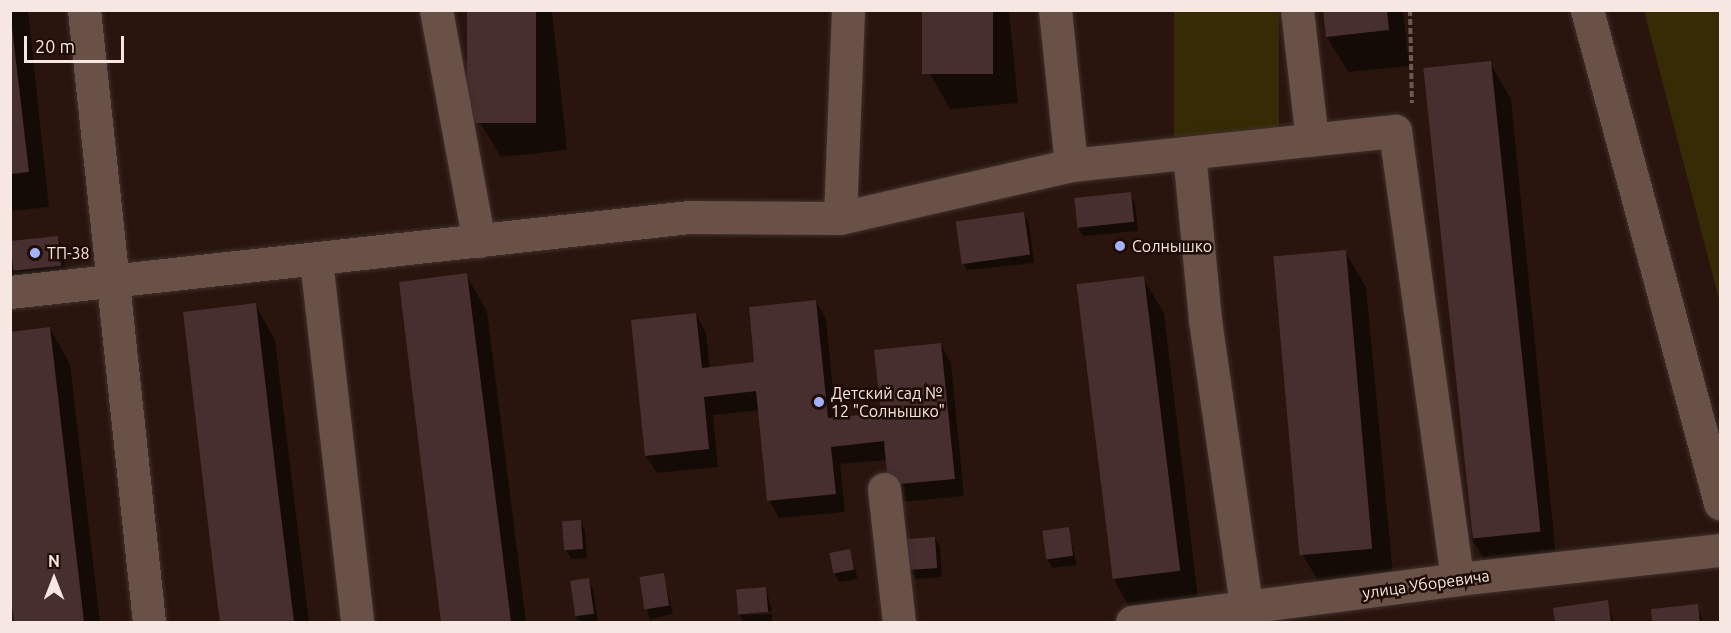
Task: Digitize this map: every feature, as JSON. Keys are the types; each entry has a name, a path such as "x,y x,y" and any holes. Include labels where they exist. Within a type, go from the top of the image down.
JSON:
{"street":[{"path":"84,10 149,622"},
{"path":"436,10 479,241"},
{"path":"840,218 848,10"},
{"path":"1055,10 1071,165"},
{"path":"1297,10 1312,139"},
{"path":"1587,10 1720,502"},
{"path":"10,292 689,217 840,218 1071,165 1395,131 1457,579"},
{"path":"1189,153 1205,320 1247,610"},
{"path":"316,260 357,622"},
{"path":"884,489 899,622"},
{"name":"улица Уборевича","path":"1132,622 1247,610 1457,579 1720,550"}],"path":[{"path":"1395,131 1412,109 1410,10"}],"shaded area":[{"path":"1174,11 1279,11 1279,137 1174,137"},
{"path":"1644,11 1720,11 1720,303"}],"building":[{"path":"10,10 29,172 10,174"},
{"path":"467,10 536,10 536,123 467,123"},
{"path":"922,10 993,10 993,74 922,74"},
{"path":"1323,10 1387,10 1389,30 1326,37"},
{"path":"1491,61 1540,531 1473,539 1423,68"},
{"path":"1131,192 1134,222 1077,228 1074,198"},
{"path":"1024,212 1030,255 962,264 956,222"},
{"name":"ТП-38","path":"58,236 61,266 13,271 10,241"},
{"path":"1346,250 1372,549 1299,555 1273,256"},
{"path":"467,273 511,622 441,622 422,472 399,282"},
{"path":"1144,276 1180,571 1113,579 1077,284"},
{"path":"816,300 828,418 881,413 874,350 941,343 955,479 888,485 884,441 831,447 836,494 767,501 756,391 704,397 709,449 645,456 631,320 696,313 702,368 754,362 749,307"},
{"path":"256,303 294,622 220,622 216,592 183,312"},
{"path":"50,327 84,622 14,622 10,590 10,332"},
{"path":"581,520 583,549 564,550 562,521"},
{"path":"1069,527 1073,556 1046,559 1042,531"},
{"path":"935,537 937,568 909,570 907,539"},
{"path":"850,549 854,570 833,574 829,553"},
{"path":"664,573 669,606 644,610 639,577"},
{"path":"589,578 594,614 575,616 570,581"},
{"path":"766,587 768,612 738,615 736,590"},
{"path":"1608,600 1611,622 1555,622 1553,608"},
{"path":"1698,604 1700,622 1652,622 1651,609"}],"place":[{"name":"Солнышко","path":"1120,246"},
{"name":"ТП-38","path":"35,253"},
{"name":"Детский сад № 12 \"Солнышко\"","path":"819,402"}]}
